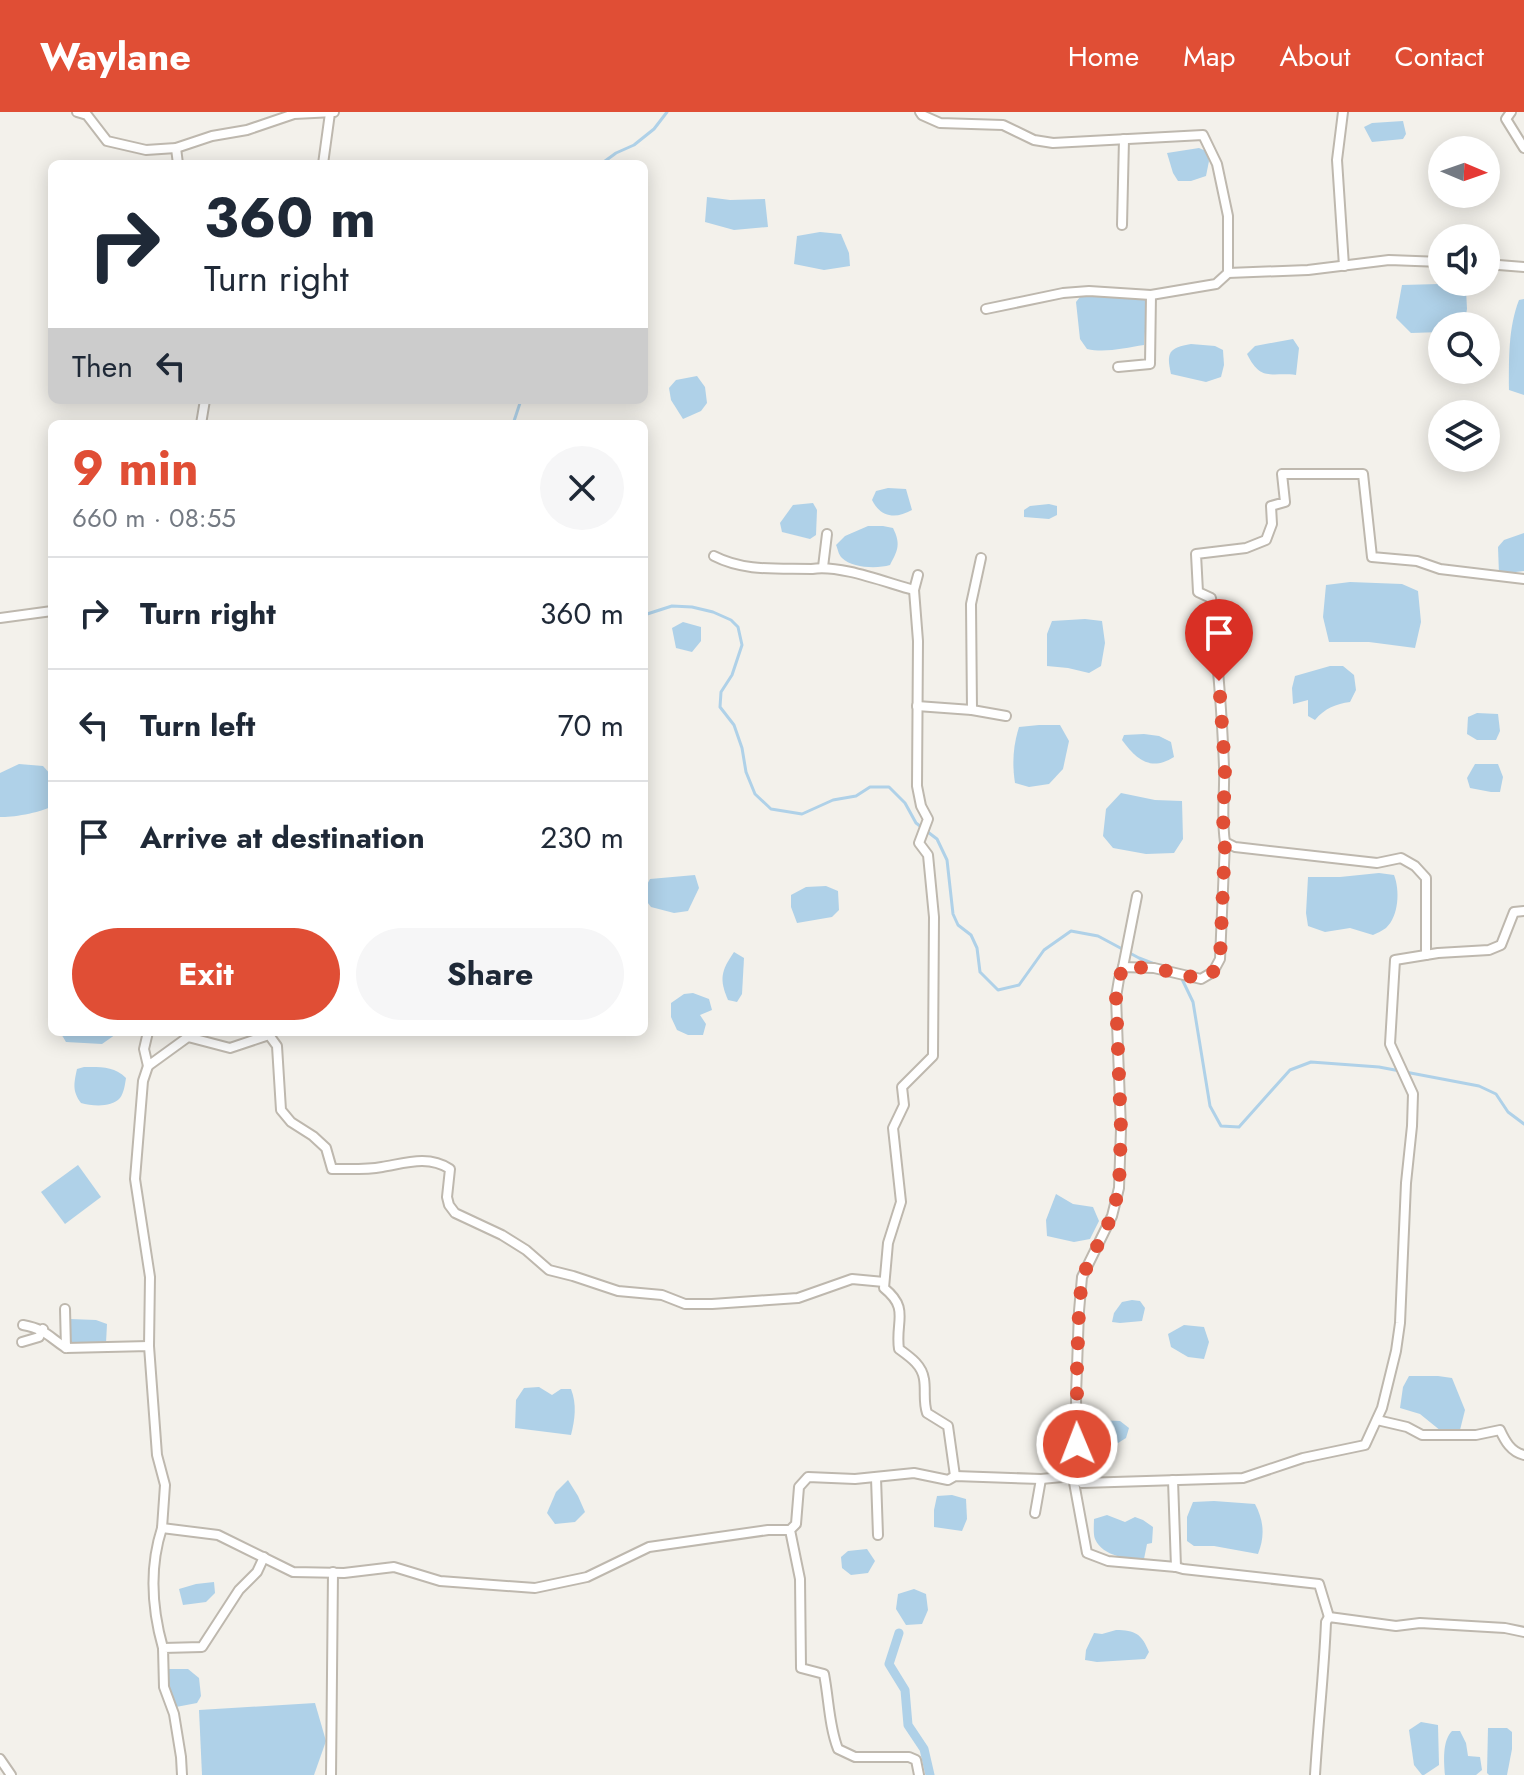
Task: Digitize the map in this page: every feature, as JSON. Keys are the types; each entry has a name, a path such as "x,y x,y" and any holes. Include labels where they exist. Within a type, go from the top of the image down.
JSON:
{"street":[{"path":"77,112 87,115 107,141 146,150 176,148 294,114 332,113 324,160"},
{"path":"920,112 940,123 1003,125 1034,140 1053,143 1203,135 1217,164 1228,216 1228,273"},
{"path":"1343,112 1337,160 1344,266"},
{"path":"1511,112 1506,119 1524,148"},
{"path":"1122,225 1124,139"},
{"path":"176,148 178,160"},
{"path":"986,309 1063,293 1089,291 1151,295 1216,284 1228,273 1308,270 1389,260 1428,261"},
{"path":"1500,265 1524,267"},
{"path":"1118,367 1150,364 1151,295"},
{"path":"1123,967 1154,968 1201,979 1213,972 1220,959 1225,769 1211,598 1198,592 1196,554 1246,548 1266,540 1272,524 1271,506 1285,502 1282,474 1363,474 1372,557 1417,561 1440,569 1524,579"},
{"path":"823,567 827,534"},
{"path":"714,556 745,568 823,567 914,590"},
{"path":"972,710 971,604 981,558"},
{"path":"918,575 914,590 918,641 917,786 921,806 928,819 919,843 928,855 934,917 933,1056 902,1087 904,1105 893,1128 901,1202 888,1243 884,1288 895,1297 901,1317 897,1335 899,1349 915,1361 924,1376 923,1401 927,1413 948,1426 955,1476"},
{"path":"0,618 48,612"},
{"path":"917,706 1006,716"},
{"path":"1225,842 1235,847 1377,863 1401,858 1415,866 1426,878 1426,955"},
{"path":"1137,896 1116,997 1121,1129 1119,1188 1112,1216 1082,1277 1079,1311 1075,1477 1087,1553 1108,1561 1319,1584 1329,1617 1326,1622 1315,1775"},
{"path":"162,1528 218,1535 293,1572 394,1567 440,1581 535,1588 587,1577 649,1547 768,1530 790,1530 796,1524 799,1487 808,1477 855,1479 914,1473 948,1480 955,1476 1075,1477 1082,1483 1243,1478 1303,1458 1365,1445 1382,1408 1400,1323 1413,1094 1390,1044 1395,960 1489,950 1501,945 1514,912 1524,911"},
{"path":"147,1036 144,1049 148,1066 143,1081 135,1179 150,1277 149,1346 157,1455 165,1485 153,1583 156,1624 163,1648 164,1687 174,1714 182,1775"},
{"path":"148,1066 188,1037 230,1048 266,1036"},
{"path":"270,1036 277,1046 281,1110 291,1122 326,1148 332,1169 382,1167 400,1162 441,1163 450,1169 447,1197 455,1213 514,1242 549,1270 618,1291 662,1295 685,1304 798,1298 852,1279 884,1282"},
{"path":"65,1309 66,1348"},
{"path":"23,1325 43,1329 66,1348 149,1346"},
{"path":"22,1342 39,1337 43,1329"},
{"path":"1377,1420 1407,1427 1422,1435 1476,1435 1500,1430 1507,1444 1518,1454 1524,1455"},
{"path":"876,1478 878,1535"},
{"path":"1035,1513 1041,1479"},
{"path":"1173,1480 1176,1567"},
{"path":"790,1530 800,1579 801,1668 824,1674 831,1732 838,1749 855,1757 909,1757 916,1760 919,1775"},
{"path":"163,1648 202,1647 239,1590 257,1572 264,1557"},
{"path":"331,1775 333,1572"},
{"path":"1329,1617 1396,1626 1420,1623 1524,1632"},
{"path":"0,1759 11,1775"}],"water":[{"path":"1403,121 1406,134 1403,139 1372,142 1364,127 1372,123"},
{"path":"1199,148 1206,151 1209,161 1206,176 1178,181 1167,153"},
{"path":"707,197 765,199 768,227 734,230 705,222"},
{"path":"820,232 841,234 849,253 850,266 824,270 794,264 797,236"},
{"path":"1428,284 1428,296 1466,296 1466,312 1428,312 1428,332 1411,333 1396,318 1402,285"},
{"path":"1135,295 1144,298 1147,305 1144,345 1108,350 1087,349 1080,339 1076,302 1080,297"},
{"path":"1524,299 1524,395 1509,390 1509,379 1513,322 1519,300"},
{"path":"1293,339 1299,348 1296,375 1262,372 1247,354 1255,346"},
{"path":"1191,344 1215,346 1223,350 1221,377 1206,382 1171,374 1171,352"},
{"path":"697,376 705,387 707,403 701,411 683,419 671,400 669,388 676,380"},
{"path":"906,489 912,510 895,516 880,510 872,500 876,491"},
{"path":"813,503 817,510 816,535 810,539 782,532 780,523 793,505"},
{"path":"1030,506 1057,506 1057,515 1049,519 1024,517 1024,510"},
{"path":"868,526 893,528 898,547 890,565 858,566 840,555 836,545 845,536"},
{"path":"1524,533 1524,571 1499,574 1498,547 1504,540"},
{"path":"1350,582 1402,584 1418,591 1421,622 1415,648 1369,642 1329,642 1323,617 1326,585"},
{"path":"1052,621 1102,621 1105,643 1101,666 1089,673 1047,666 1047,634"},
{"path":"683,622 701,627 701,641 692,652 676,648 672,628"},
{"path":"1330,666 1343,666 1354,675 1356,690 1350,702 1331,707 1315,720 1308,716 1308,700 1293,704 1295,676"},
{"path":"1477,713 1498,714 1500,731 1496,740 1477,740 1467,734 1468,717"},
{"path":"1060,725 1069,741 1063,769 1049,784 1029,787 1015,783 1015,741 1019,727"},
{"path":"1144,734 1171,742 1174,757 1158,763 1144,761 1122,740 1124,735"},
{"path":"19,764 43,766 48,772 48,808 0,817 0,773"},
{"path":"1475,764 1498,764 1503,777 1500,792 1470,788 1467,778"},
{"path":"1121,793 1155,800 1182,801 1183,839 1174,853 1146,854 1113,848 1103,836 1106,809"},
{"path":"695,875 699,888 688,911 674,913 651,907 648,903 650,879"},
{"path":"1394,875 1397,888 1396,910 1386,928 1373,935 1350,928 1325,932 1308,926 1308,877"},
{"path":"826,886 838,891 839,910 832,917 797,923 791,907 791,895 806,887"},
{"path":"734,952 744,958 742,994 737,1002 728,1000 723,986 724,970"},
{"path":"693,993 709,999 712,1010 700,1015 706,1024 703,1035 688,1035 677,1030 671,1017 671,1003 684,994"},
{"path":"62,1036 113,1036 102,1044 66,1042"},
{"path":"77,1069 112,1069 126,1078 120,1098 107,1105 81,1103 76,1095 75,1083"},
{"path":"78,1165 101,1197 65,1224 41,1192"},
{"path":"1056,1194 1073,1204 1093,1207 1099,1221 1090,1239 1074,1242 1047,1236 1046,1220"},
{"path":"1140,1301 1145,1308 1142,1321 1112,1322 1122,1302"},
{"path":"70,1319 96,1320 107,1324 106,1343 70,1344"},
{"path":"1184,1325 1204,1327 1209,1342 1204,1359 1188,1357 1171,1347 1168,1334"},
{"path":"1409,1376 1452,1378 1465,1410 1459,1434 1441,1431 1420,1414 1400,1408 1403,1387"},
{"path":"539,1387 552,1395 561,1389 571,1389 575,1412 571,1435 515,1428 516,1400 524,1388"},
{"path":"1097,1420 1120,1421 1129,1428 1126,1438 1118,1443 1095,1434"},
{"path":"568,1480 585,1512 575,1522 555,1524 547,1513 556,1492"},
{"path":"952,1495 966,1499 967,1519 962,1531 934,1527 937,1496"},
{"path":"1193,1502 1255,1504 1262,1529 1258,1554 1214,1546 1194,1546 1187,1541 1187,1517"},
{"path":"1107,1515 1125,1522 1135,1517 1153,1527 1152,1543 1147,1544 1144,1559 1116,1556 1099,1545 1094,1537 1094,1519"},
{"path":"867,1549 875,1561 868,1573 851,1575 842,1568 841,1557 848,1551"},
{"path":"214,1582 215,1593 206,1602 183,1605 179,1589"},
{"path":"914,1589 926,1594 928,1610 922,1624 906,1625 896,1609 898,1594"},
{"path":"1116,1630 1133,1632 1144,1641 1149,1652 1145,1659 1085,1660 1094,1633"},
{"path":"169,1669 188,1669 199,1678 201,1696 197,1703 176,1707 166,1677"},
{"path":"315,1703 326,1741 314,1775 202,1775 199,1710"},
{"path":"1421,1722 1438,1725 1439,1765 1424,1775 1414,1765 1409,1730"},
{"path":"1488,1728 1507,1728 1512,1732 1507,1775 1487,1773"},
{"path":"1452,1731 1460,1731 1468,1756 1480,1757 1482,1770 1476,1775 1445,1775 1445,1746"}],"waterway":[{"path":"606,160 634,145 654,129 667,112"},
{"path":"514,420 520,404"},
{"path":"648,614 672,606 692,607 713,612 731,620 738,627 742,645 732,675 721,692 720,707 734,725 755,794 771,809 802,814 833,800 856,796 870,787 889,787 905,803 916,823 937,839 947,860 953,914 958,925 971,935 977,948 980,972 998,990 1019,985 1044,950 1071,931 1098,936 1157,965"},
{"path":"1181,977 1193,1002 1210,1106 1221,1126 1239,1127 1290,1070 1311,1062 1379,1067 1479,1086 1496,1094 1508,1112 1524,1124"},
{"path":"899,1633 889,1664 905,1690 908,1725 924,1749 930,1775"}],"route":[{"path":"1077,1444 1076,1395 1082,1277 1112,1216 1119,1188 1121,1129 1116,997 1119,979 1123,967 1154,968 1201,979 1213,972 1220,959 1225,769 1219,681"}]}
